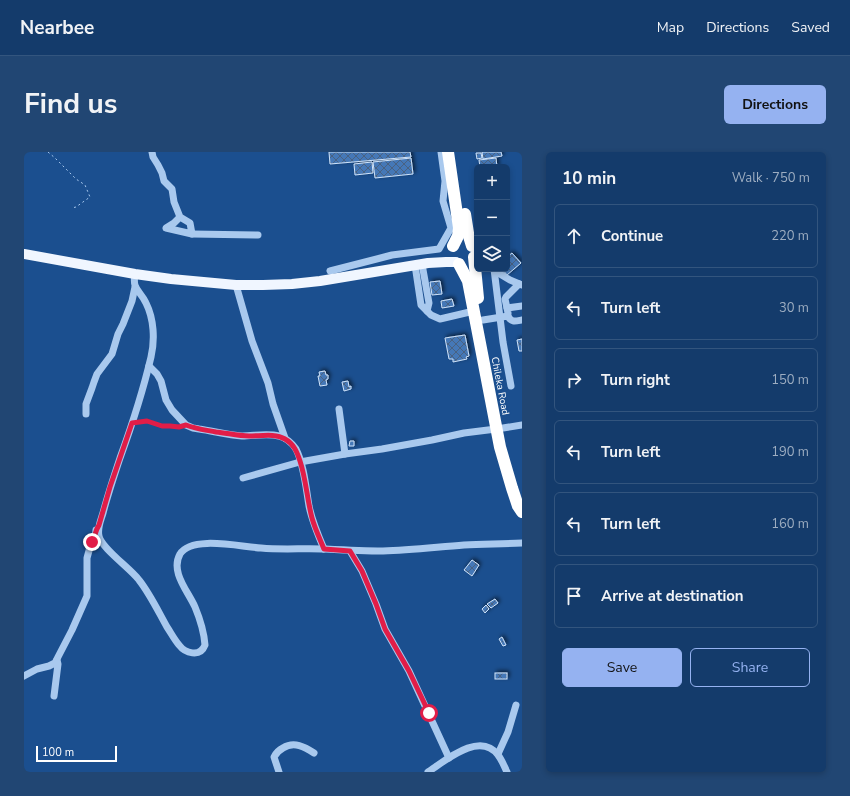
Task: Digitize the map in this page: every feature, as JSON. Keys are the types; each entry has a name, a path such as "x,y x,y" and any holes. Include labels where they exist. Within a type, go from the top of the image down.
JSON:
{"highway":[{"path":"448,152 459,228 458,236 453,247"},
{"name":"Chileka Road","path":"455,152 468,233 473,252 477,294 483,320 500,428 500,447 518,506 522,512"},
{"path":"453,247 461,242 467,242 473,252 472,260 468,264 462,265 457,263"},
{"name":"Chileka Road","path":"453,247 451,255 468,281 500,428"},
{"path":"500,428 522,498"}],"main road":[{"path":"422,264 446,254 453,247"},
{"path":"24,254 171,279 263,286 336,278 422,264 446,262 457,263"}],"street":[{"path":"152,152 164,181 172,189 174,202 180,217 190,223 192,234"},
{"path":"330,271 392,256 440,249 452,228 444,201 445,181 441,152"},
{"path":"180,217 166,228 192,234 258,235"},
{"path":"422,264 421,305 431,315 440,318 474,311"},
{"path":"497,272 500,318 511,386"},
{"path":"498,272 520,285 505,299 508,316 511,321 522,320"},
{"path":"86,414 86,404 97,374 112,354 118,334 132,301 135,287 135,274"},
{"path":"236,285 252,340 268,383 273,404 285,438"},
{"path":"135,287 147,304 152,321 154,344 149,366 132,423 110,487 98,532 100,542 131,570 142,583 178,644 187,652 199,652 204,650 205,645 199,617 180,580 177,571 177,562 181,553 188,547 200,543 269,549 324,549 350,551 404,550 466,545 522,543"},
{"path":"507,308 522,306"},
{"path":"483,320 508,316"},
{"path":"149,366 157,374 161,381 168,405 186,425 193,428 235,435 273,435 285,438 291,443 296,449 312,517 324,549"},
{"path":"339,409 345,454"},
{"path":"243,478 300,462 522,424"},
{"path":"24,676 37,669 54,663 72,630 87,596 87,558 99,525"},
{"path":"350,551 362,571 385,629 409,671 450,758"},
{"path":"54,696 58,664 57,660"},
{"path":"498,754 508,732 516,705"},
{"path":"279,772 274,757 277,752 285,747 289,745 297,745 314,753"},
{"path":"428,772 462,750 473,746 482,745 498,754 507,772"}],"path":[{"path":"48,152 76,179 85,185 89,194 90,198 72,208"},
{"path":"132,423 147,421 166,426 179,427 186,425"}],"building":[{"path":"329,152 410,152 411,157 330,164"},
{"path":"482,152 501,152 502,156 483,159"},
{"path":"476,153 481,153 482,158 477,159"},
{"path":"411,158 413,174 375,178 373,162"},
{"path":"496,158 497,164 480,164 479,160"},
{"path":"372,162 373,173 355,175 354,164"},
{"path":"512,253 521,263 507,275 504,272 510,272 510,255"},
{"path":"440,281 442,294 432,295 430,282"},
{"path":"452,299 454,306 442,308 441,301"},
{"path":"465,335 469,356 466,357 467,359 453,362 453,359 449,359 445,338"},
{"path":"522,339 522,351 519,351 517,340"},
{"path":"325,371 326,375 328,375 328,379 326,380 327,385 320,386 318,376 320,376 319,372"},
{"path":"348,381 351,389 344,391 342,382"},
{"path":"350,441 354,441 354,446 349,446"},
{"path":"472,560 479,565 472,576 464,570"},
{"path":"495,599 498,603 491,608 487,604"},
{"path":"486,605 489,609 485,613 482,609"},
{"path":"502,637 506,645 503,646 499,639"},
{"path":"495,673 507,673 507,679 495,679"}],"route":[{"path":"92,542 95,538 95,533 99,525 114,474 132,423 147,421 162,426 179,427 186,425 193,428 230,434 250,436 273,435 285,438 296,449 312,517 324,549 350,551 362,571 385,629 402,657 429,713"}]}
